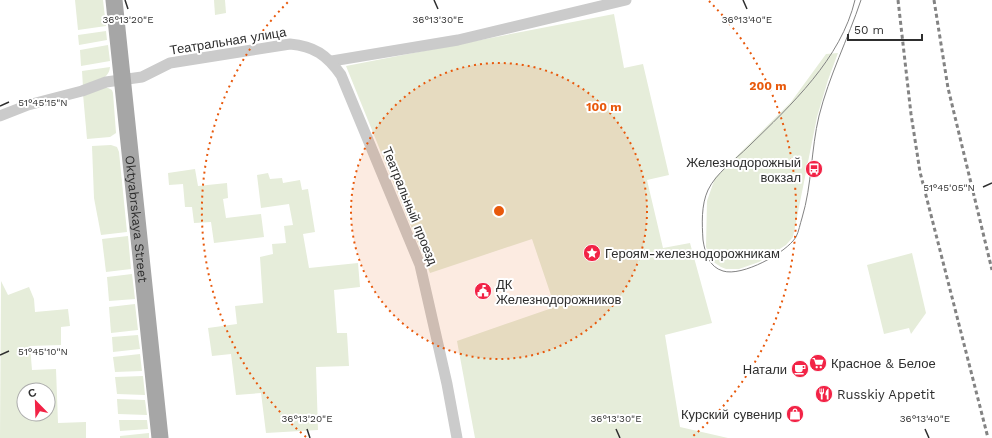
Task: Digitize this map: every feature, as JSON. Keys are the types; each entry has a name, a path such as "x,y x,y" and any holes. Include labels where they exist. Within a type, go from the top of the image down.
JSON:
{"main road":[{"name":"Oktyabrskaya Street","path":"114,0 160,438"}],"street":[{"path":"332,61 458,40 626,0"},
{"name":"Театральная улица","path":"0,116 28,105 82,91 106,82 142,77 170,62 290,44 305,45 332,61"},
{"name":"Театральный проезд","path":"332,61 342,75 420,265 447,384 457,438"}],"green space":[{"path":"75,0 103,0 106,26 78,30"},
{"path":"214,0 225,0 226,13 215,15"},
{"path":"614,14 624,68 643,64 669,175 647,180 663,248 690,243 712,323 665,335 680,427 728,438 475,438 457,341 555,307 532,239 430,273 346,66"},
{"path":"106,31 107,40 79,45 78,35"},
{"path":"108,45 110,61 81,66 80,50"},
{"path":"838,53 817,117 793,237 786,245 759,262 739,269 726,269 721,267 712,261 706,247 707,201 715,178 791,102 826,54"},
{"path":"110,67 104,78 83,87 82,71"},
{"path":"106,87 112,90 113,93 116,133 110,137 87,139 83,94"},
{"path":"111,145 117,147 119,152 127,232 101,235 94,198 92,146"},
{"path":"195,169 198,186 227,183 228,198 223,199 226,218 261,214 264,237 214,243 211,222 194,223 192,207 185,207 183,184 169,185 168,173"},
{"path":"268,173 270,179 282,178 283,183 300,180 302,190 308,189 315,232 303,234 309,268 358,263 360,287 334,290 337,333 347,333 349,366 316,367 318,430 266,433 261,393 236,395 231,354 212,356 208,328 237,324 235,306 263,303 260,257 273,254 272,244 286,243 284,226 293,225 289,204 261,208 257,175"},
{"path":"128,236 131,269 106,272 102,239"},
{"path":"912,253 926,313 911,334 909,328 884,334 867,265"},
{"path":"132,274 135,299 109,301 107,277"},
{"path":"1,281 8,295 29,287 34,299 35,312 68,309 70,326 61,327 61,345 30,346 32,370 56,369 58,423 86,422 86,438 0,438"},
{"path":"135,304 138,330 111,333 109,307"},
{"path":"138,335 140,349 113,352 112,337"},
{"path":"140,354 142,371 115,372 113,357"},
{"path":"143,376 145,395 117,394 115,377"},
{"path":"117,399 145,400 147,415 118,414"},
{"path":"119,420 147,420 148,429 120,431"},
{"path":"149,433 149,438 120,438 120,436"}],"tram line":[{"path":"855,0 848,22 838,42 812,80 781,114 721,172 711,184 703,208 703,240 708,259 718,269 731,272 752,267 783,250 796,237 808,193 814,141 823,101 861,0"}],"railway":[{"path":"898,0 911,114 920,172 988,438"},
{"path":"934,0 948,88 992,270"}],"place":[{"name":"Железнодорожный вокзал","path":"814,169"},
{"name":"Героям-железнодорожникам","path":"592,253"},
{"name":"ДК Железнодорожников","path":"483,291"},
{"name":"Красное & Белое","path":"818,363"},
{"name":"Натали","path":"800,369"},
{"name":"Russkiy Appetit","path":"824,394"},
{"name":"Курский сувенир","path":"795,414"}]}
